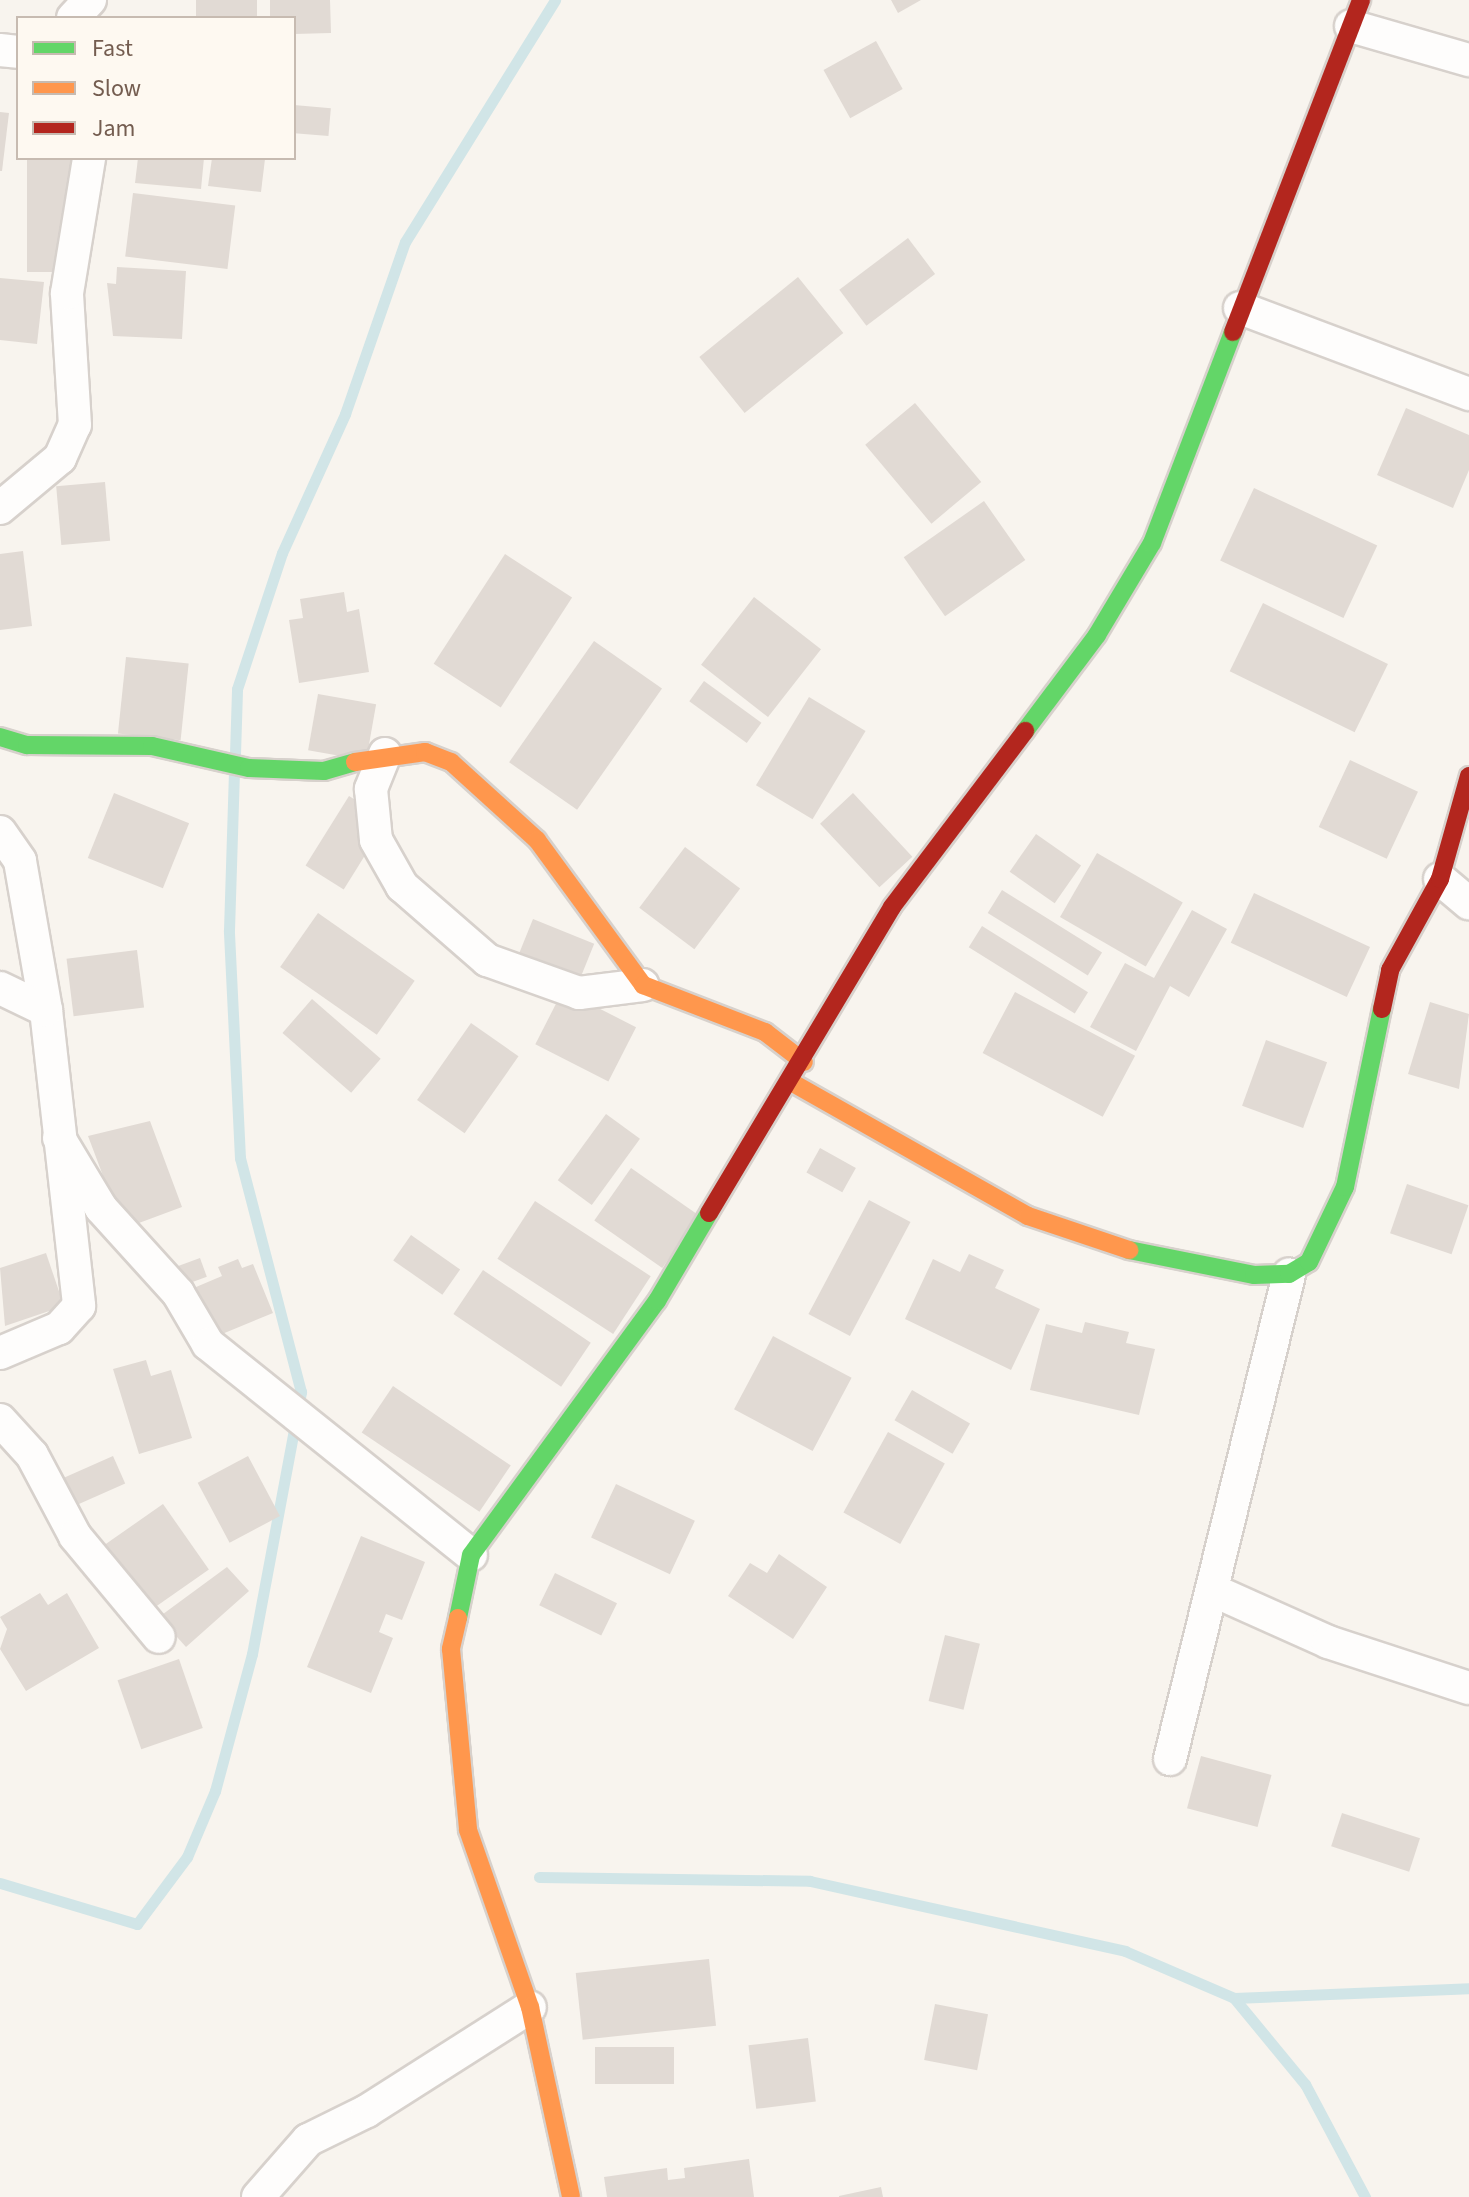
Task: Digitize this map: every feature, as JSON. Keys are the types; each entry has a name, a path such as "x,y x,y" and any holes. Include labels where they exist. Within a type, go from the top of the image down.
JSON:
{"street":[{"path":"75,16 90,0"},
{"path":"571,2197 530,2007 468,1830 453,1710 451,1649 471,1555 657,1301 804,1062 892,907 1097,635 1152,543 1356,13 1469,60"},
{"path":"0,508 60,458 75,425 67,293 89,160"},
{"path":"1240,308 1469,394"},
{"path":"0,737 27,745 152,746 279,769 324,771 385,754 425,752 451,762 537,840 643,985"},
{"path":"385,754 371,789 376,840 402,886 487,960 579,993 643,985 765,1032 804,1062"},
{"path":"791,1082 1028,1216 1129,1250 1254,1275 1289,1274 1309,1262 1345,1187 1390,970 1440,879 1469,776"},
{"path":"0,832 20,861 46,1010 79,1306 59,1328 0,1353"},
{"path":"1440,879 1469,903"},
{"path":"0,988 46,1010"},
{"path":"59,1138 101,1208 178,1293 208,1344 471,1555"},
{"path":"69,1230 101,1208"},
{"path":"1170,1759 1289,1274"},
{"path":"0,1420 32,1455 75,1536 159,1637"},
{"path":"1212,1590 1328,1642 1469,1688"},
{"path":"258,2197 308,2140 367,2111 530,2007"}],"building":[{"path":"196,0 257,0 257,16 196,16"},
{"path":"270,0 330,0 331,33 296,34 296,16 270,16"},
{"path":"891,0 921,0 898,13"},
{"path":"876,41 903,89 850,118 824,70"},
{"path":"296,105 331,108 328,136 296,133"},
{"path":"0,112 9,113 2,171 0,171"},
{"path":"27,160 76,160 76,272 27,272"},
{"path":"138,160 204,160 201,189 135,183"},
{"path":"212,160 265,160 261,192 208,186"},
{"path":"133,193 235,206 227,269 125,257"},
{"path":"908,238 935,274 866,326 839,290"},
{"path":"117,267 186,271 182,339 113,336 107,283 116,284"},
{"path":"798,277 843,333 745,413 699,357"},
{"path":"0,278 44,282 37,344 0,340"},
{"path":"915,403 981,482 931,524 865,445"},
{"path":"1406,408 1469,435 1469,470 1453,508 1377,475"},
{"path":"105,482 110,541 61,545 56,486"},
{"path":"1254,488 1377,545 1343,618 1220,561"},
{"path":"984,501 1025,560 945,616 904,557"},
{"path":"23,551 32,626 0,630 0,554"},
{"path":"505,554 572,598 501,707 434,664"},
{"path":"344,592 347,612 359,609 369,672 299,683 289,620 303,618 300,599"},
{"path":"754,597 821,649 768,717 701,665"},
{"path":"1263,603 1388,664 1355,732 1230,671"},
{"path":"594,641 662,689 577,810 509,762"},
{"path":"126,657 189,664 181,740 118,734"},
{"path":"704,681 761,723 747,743 689,701"},
{"path":"318,694 376,704 366,760 308,750"},
{"path":"809,697 866,731 813,819 756,785"},
{"path":"1350,760 1418,792 1387,859 1319,827"},
{"path":"114,793 189,823 163,888 88,858"},
{"path":"853,793 912,857 879,887 820,824"},
{"path":"349,796 387,820 344,889 306,866"},
{"path":"1036,834 1081,866 1055,903 1010,872"},
{"path":"685,847 740,889 694,949 639,908"},
{"path":"1097,853 1183,902 1146,967 1060,917"},
{"path":"1002,890 1102,953 1088,975 988,913"},
{"path":"1254,893 1370,947 1347,997 1231,943"},
{"path":"1192,910 1227,929 1189,997 1170,986 1136,1051 1090,1027 1125,963 1154,978"},
{"path":"318,913 415,981 377,1035 280,967"},
{"path":"533,919 594,944 577,985 516,961"},
{"path":"982,926 1088,992 1075,1013 969,947"},
{"path":"137,950 144,1008 74,1016 67,959"},
{"path":"563,990 636,1027 608,1082 535,1044"},
{"path":"1015,992 1135,1056 1103,1117 983,1053"},
{"path":"312,999 381,1059 351,1093 282,1033"},
{"path":"1430,1002 1469,1014 1459,1089 1408,1074"},
{"path":"471,1023 519,1056 465,1133 417,1100"},
{"path":"1266,1040 1327,1062 1303,1128 1242,1106"},
{"path":"606,1114 640,1139 592,1205 558,1180"},
{"path":"150,1121 182,1207 112,1233 108,1189 88,1136"},
{"path":"820,1148 856,1168 842,1192 806,1172"},
{"path":"631,1168 699,1216 662,1268 594,1220"},
{"path":"1407,1184 1468,1205 1452,1254 1390,1233"},
{"path":"869,1200 910,1222 850,1336 808,1314"},
{"path":"535,1201 651,1276 613,1334 497,1259"},
{"path":"411,1235 460,1269 442,1295 393,1260"},
{"path":"46,1253 64,1306 5,1326 0,1268"},
{"path":"969,1254 1004,1270 995,1288 1040,1309 1011,1370 905,1319 933,1259 960,1272"},
{"path":"200,1258 207,1277 180,1287 173,1268"},
{"path":"238,1259 242,1268 253,1264 273,1313 210,1339 189,1290 222,1276 218,1267"},
{"path":"483,1270 591,1343 561,1387 453,1314"},
{"path":"1085,1322 1129,1332 1126,1343 1155,1349 1139,1415 1030,1390 1046,1324 1082,1333"},
{"path":"773,1336 852,1378 813,1451 734,1409"},
{"path":"146,1360 151,1376 171,1370 192,1438 139,1454 113,1369"},
{"path":"393,1386 511,1465 479,1512 362,1432"},
{"path":"912,1390 970,1424 953,1454 894,1420"},
{"path":"888,1432 945,1464 900,1544 843,1512"},
{"path":"113,1456 125,1483 68,1509 55,1482"},
{"path":"248,1456 280,1516 230,1543 198,1483"},
{"path":"616,1484 695,1521 670,1574 591,1537"},
{"path":"163,1504 209,1570 150,1611 104,1545"},
{"path":"361,1536 425,1562 402,1620 386,1614 379,1632 393,1638 371,1693 307,1667"},
{"path":"779,1554 827,1587 793,1639 728,1596 750,1563 767,1573"},
{"path":"227,1567 249,1591 186,1647 159,1617"},
{"path":"555,1573 617,1603 601,1636 539,1605"},
{"path":"40,1593 48,1605 67,1593 99,1648 26,1691 0,1649 7,1629 0,1617"},
{"path":"945,1635 980,1644 963,1710 929,1701"},
{"path":"179,1659 203,1728 141,1749 118,1680"},
{"path":"1201,1756 1272,1775 1258,1827 1187,1808"},
{"path":"1342,1813 1420,1838 1409,1872 1331,1846"},
{"path":"709,1959 716,2026 583,2040 576,1973"},
{"path":"935,2004 988,2014 977,2070 924,2060"},
{"path":"808,2038 816,2102 756,2109 748,2045"},
{"path":"595,2047 674,2047 674,2084 595,2084"},
{"path":"749,2159 754,2197 607,2197 604,2177 667,2168 668,2180 685,2178 684,2168"},
{"path":"881,2187 883,2197 839,2197 839,2196"}],"waterway":[{"path":"235,754 237,689 282,553 345,414 405,242 555,0"},
{"path":"0,1883 137,1924 187,1857 215,1791 252,1654 301,1392 240,1158 229,930 234,775"},
{"path":"539,1877 810,1881 1125,1951 1234,1998 1469,1988"},
{"path":"1234,1998 1305,2084 1365,2197"}],"traffic: fast":[{"path":"1025,731 1097,635 1152,543 1233,332"},
{"path":"0,737 27,745 152,746 249,768 324,771 355,762"},
{"path":"1129,1250 1254,1275 1289,1274 1309,1262 1345,1187 1382,1009"},
{"path":"458,1618 471,1555 657,1301 709,1213"}],"traffic: slow":[{"path":"355,762 425,752 451,762 537,840 643,985 765,1032 804,1062"},
{"path":"791,1082 1028,1216 1129,1250"},
{"path":"458,1618 451,1649 468,1830 530,2007 571,2197"}],"traffic: jam":[{"path":"1233,332 1361,0"},
{"path":"709,1213 892,907 1025,731"},
{"path":"1382,1009 1390,970 1440,879 1469,776"}]}
